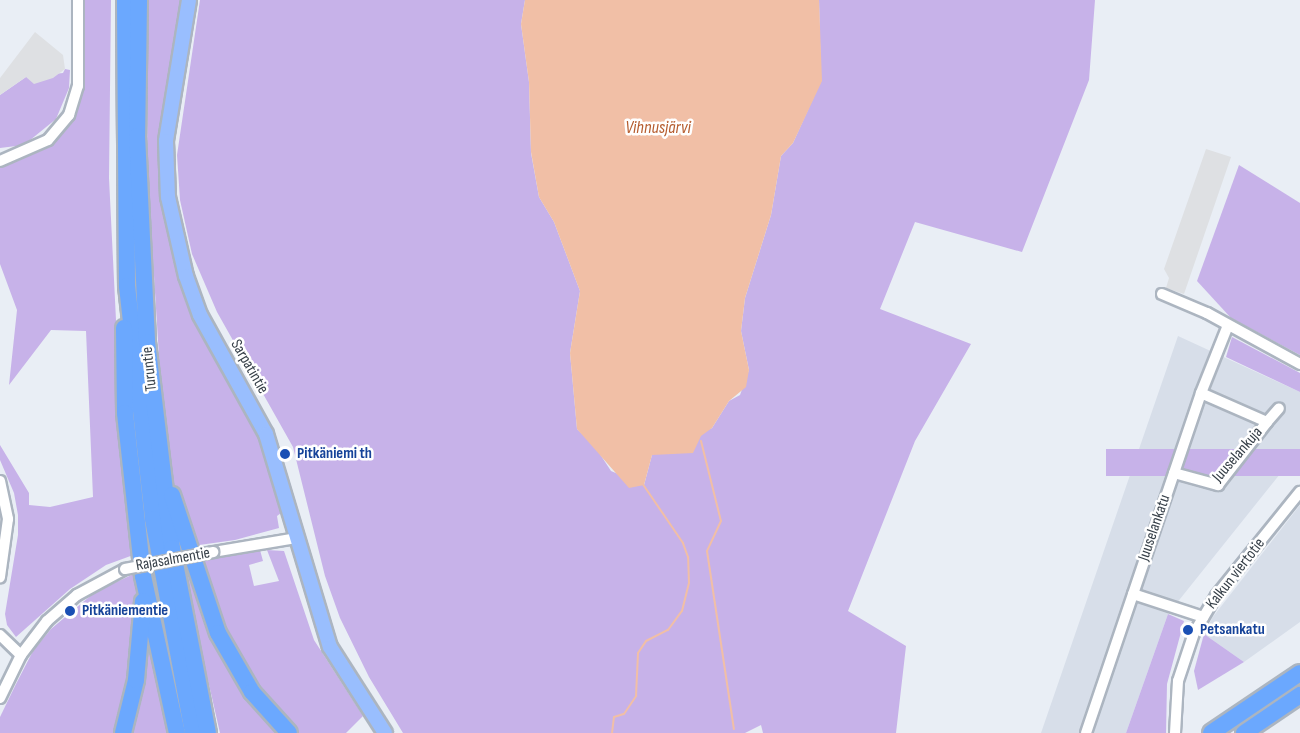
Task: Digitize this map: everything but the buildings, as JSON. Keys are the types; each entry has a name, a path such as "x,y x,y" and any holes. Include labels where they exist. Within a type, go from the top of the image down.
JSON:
{"highway":[{"name":"Turuntie","path":"124,0 128,286 153,519 193,733"},
{"name":"Turuntie","path":"139,0 140,224 158,453 183,613 208,733"},
{"path":"128,286 122,375 143,576 177,733"},
{"path":"158,453 218,633 246,683 289,733"},
{"path":"123,733 138,670 143,576"},
{"path":"1211,733 1300,673"},
{"path":"1245,733 1300,695"}],"main road":[{"name":"Sarpatintie","path":"189,0 166,141 168,196 176,237 200,315 266,434 330,647 385,733"}],"street":[{"path":"0,161 48,140 69,115 78,86 78,0"},
{"path":"1162,294 1228,325 1300,364"},
{"name":"Juuselankatu","path":"1086,733 1201,393 1228,325"},
{"name":"Juuselankuja","path":"1201,393 1267,422"},
{"name":"Juuselankuja","path":"1174,473 1212,486 1218,485 1280,408"},
{"path":"0,482 8,526 0,577"},
{"name":"Kalkun viertotie","path":"1175,729 1181,666 1203,617 1300,492"},
{"name":"Rajasalmentie","path":"0,698 21,655 65,605 125,569 297,538"},
{"path":"1133,594 1203,617"},
{"path":"0,636 21,655"}],"shaded area":[{"path":"84,0 111,0 109,178 119,381 136,554 106,565 70,589 16,637 7,625 5,614 18,535 18,515 14,493 0,460 0,445 29,493 29,505 50,507 93,497 86,331 51,330 9,385 17,310 0,264 0,168 55,142 76,115 84,88"},
{"path":"148,0 185,0 163,141 191,303 264,441 285,510 277,516 279,528 235,540 192,546 174,487 162,405 147,163"},
{"path":"200,0 525,0 521,24 529,82 531,153 539,197 554,222 580,291 570,353 577,429 594,445 611,471 644,485 652,455 712,428 729,401 740,395 749,370 741,331 745,298 771,215 781,156 793,143 821,81 819,0 1095,0 1089,80 1022,252 915,222 880,309 971,344 915,441 848,611 906,646 896,733 763,733 761,725 745,733 403,733 369,677 340,618 325,576 293,447 217,312 192,254 180,200 177,155"},
{"path":"35,32 63,55 65,69 53,78 34,84 26,77 0,95 0,78"},
{"path":"65,69 70,70 69,88 56,119 24,145 0,148 0,95 26,77 63,73"},
{"path":"1206,149 1231,157 1184,294 1166,288 1169,278 1164,269"},
{"path":"1239,165 1300,203 1300,355 1231,318 1197,281"},
{"path":"1178,336 1300,392 1300,449 1168,614 1126,733 1041,733"},
{"path":"1232,337 1300,373 1300,392 1226,357"},
{"path":"1106,449 1300,449 1300,476 1106,476"},
{"path":"1300,505 1300,622 1244,662 1204,634 1212,618"},
{"path":"260,550 263,561 249,565 254,586 279,581 267,550 284,551 314,640 363,716 346,733 299,733 267,702 226,636 197,559"},
{"path":"190,561 204,605 285,733 220,733 192,610 184,562"},
{"path":"138,572 138,618 119,733 0,733 0,717 16,684 33,651 51,629 95,592"},
{"path":"147,604 173,733 130,733"},
{"path":"1168,614 1184,621 1167,684 1166,733 1126,733"},
{"path":"1204,634 1244,662 1198,690 1194,671"}],"water":[{"name":"Vihnusjärvi","path":"525,0 819,0 822,81 793,143 781,156 771,215 745,298 741,331 749,370 746,387 729,401 712,428 701,436 693,453 652,455 644,485 629,488 577,429 570,353 580,291 554,222 539,197 531,152 529,82 521,24"}],"waterway":[{"path":"701,441 721,521 707,551 734,729"},
{"path":"612,733 614,717 624,714 636,696 638,653 646,641 668,630 682,611 689,583 688,557 683,543 642,483"}],"place":[{"name":"Pitkäniemi th","path":"285,454"},
{"name":"Pitkäniementie","path":"70,611"},
{"name":"Petsankatu","path":"1188,630"}]}
